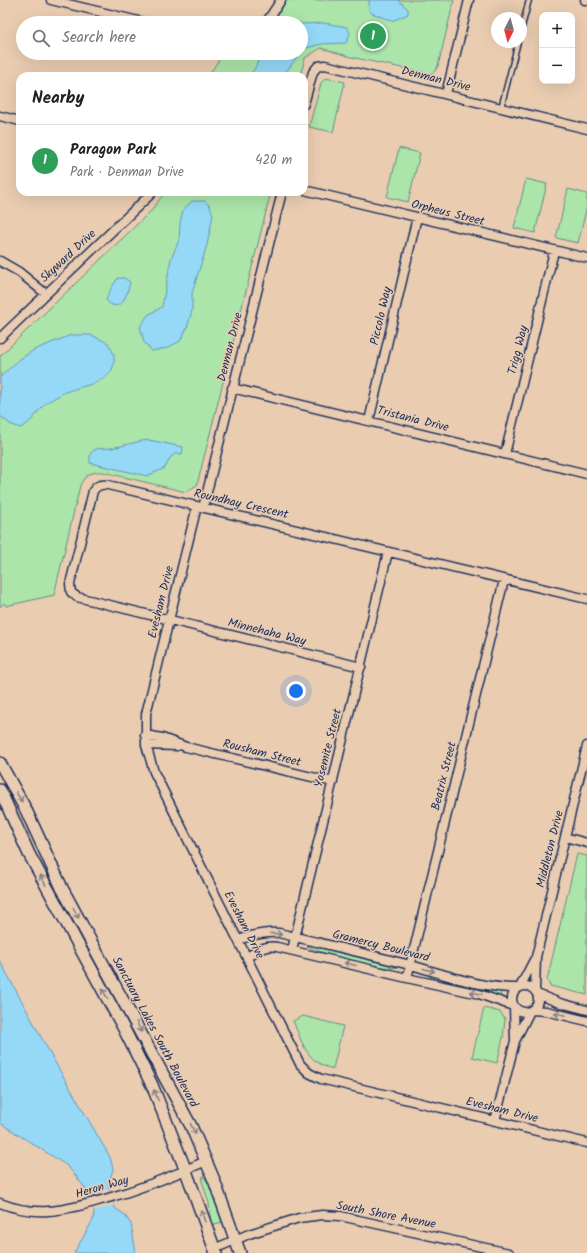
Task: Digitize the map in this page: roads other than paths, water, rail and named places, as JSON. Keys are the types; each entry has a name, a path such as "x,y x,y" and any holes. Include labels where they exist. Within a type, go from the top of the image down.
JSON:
{"street":[{"path":"51,0 118,16"},
{"path":"271,16 281,0"},
{"path":"446,94 469,0"},
{"name":"Denman Drive","path":"308,90 313,72 318,66 330,65 587,129"},
{"path":"0,116 16,119"},
{"name":"Orpheus Street","path":"308,191 587,258"},
{"name":"Skyward Drive","path":"0,338 149,196"},
{"name":"Denman Drive","path":"200,507 281,196"},
{"name":"Piccolo Way","path":"369,421 417,217"},
{"name":"Trigg Way","path":"505,454 554,251"},
{"path":"0,261 19,272 46,294"},
{"name":"Tristania Drive","path":"232,388 587,474"},
{"name":"Roundhay Crescent","path":"169,620 77,597 71,592 71,578 91,495 97,486 104,484 587,599"},
{"name":"Evesham Drive","path":"200,507 169,620 146,714 146,745 154,772 300,1064 309,1073 321,1078 587,1143"},
{"name":"Yosemite Street","path":"292,950 388,552"},
{"name":"Beatrix Street","path":"407,978 504,580"},
{"name":"Minnehaha Way","path":"169,620 361,667"},
{"name":"Rousham Street","path":"145,735 162,738 186,747 333,782"},
{"name":"Rousham Street","path":"146,745 186,747"},
{"name":"Middleton Drive","path":"536,993 536,957 587,746"},
{"name":"Sanctuary Lakes South Boulevard","path":"0,763 36,830 62,888 191,1126 240,1253"},
{"path":"0,790 20,836 73,936 113,1007 152,1085 186,1171 215,1251"},
{"path":"20,836 36,830"},
{"path":"565,837 587,843"},
{"name":"Gramercy Boulevard","path":"238,940 254,935 279,933 498,988 519,988"},
{"name":"Gramercy Boulevard","path":"247,957 260,949 266,947 277,947 479,994 514,1006"},
{"name":"Middleton Drive","path":"519,988 536,957"},
{"path":"515,1041 514,1006 512,996 519,988 528,987 536,993 560,1003 587,1010"},
{"path":"495,1121 515,1041 537,1003 536,993"},
{"path":"514,1006 521,1012 546,1011 587,1021"},
{"name":"Heron Way","path":"0,1203 24,1210 47,1212 72,1208 149,1185 206,1162"},
{"name":"South Shore Avenue","path":"215,1251 234,1240 299,1218 322,1215 340,1216 509,1253"}],"lane":[{"path":"526,12 529,0"},
{"path":"502,108 517,48"}],"water":[{"path":"369,0 398,0 408,9 408,14 392,21 369,11"},
{"path":"324,23 347,27 350,33 346,43 322,44 308,48 308,24"},
{"path":"259,60 295,60 286,72 252,72"},
{"path":"192,201 205,201 210,206 213,215 207,245 192,293 192,311 187,328 180,341 167,348 152,351 144,342 140,327 148,315 162,307 171,259 179,240 180,223 183,210"},
{"path":"118,278 124,278 130,282 122,302 115,306 106,300"},
{"path":"71,335 91,335 108,343 114,357 113,367 109,374 94,383 65,392 50,401 44,405 31,421 24,426 20,428 10,424 0,416 0,377 20,359 34,350"},
{"path":"149,440 183,447 182,454 176,453 170,458 165,468 147,476 90,463 90,455 95,450"},
{"path":"0,961 52,1057 110,1157 113,1169 109,1189 115,1208 124,1214 131,1224 136,1253 74,1253 93,1220 94,1211 90,1195 66,1165 0,1123"}],"place":[{"name":"Paragon Park","path":"373,36"}]}
